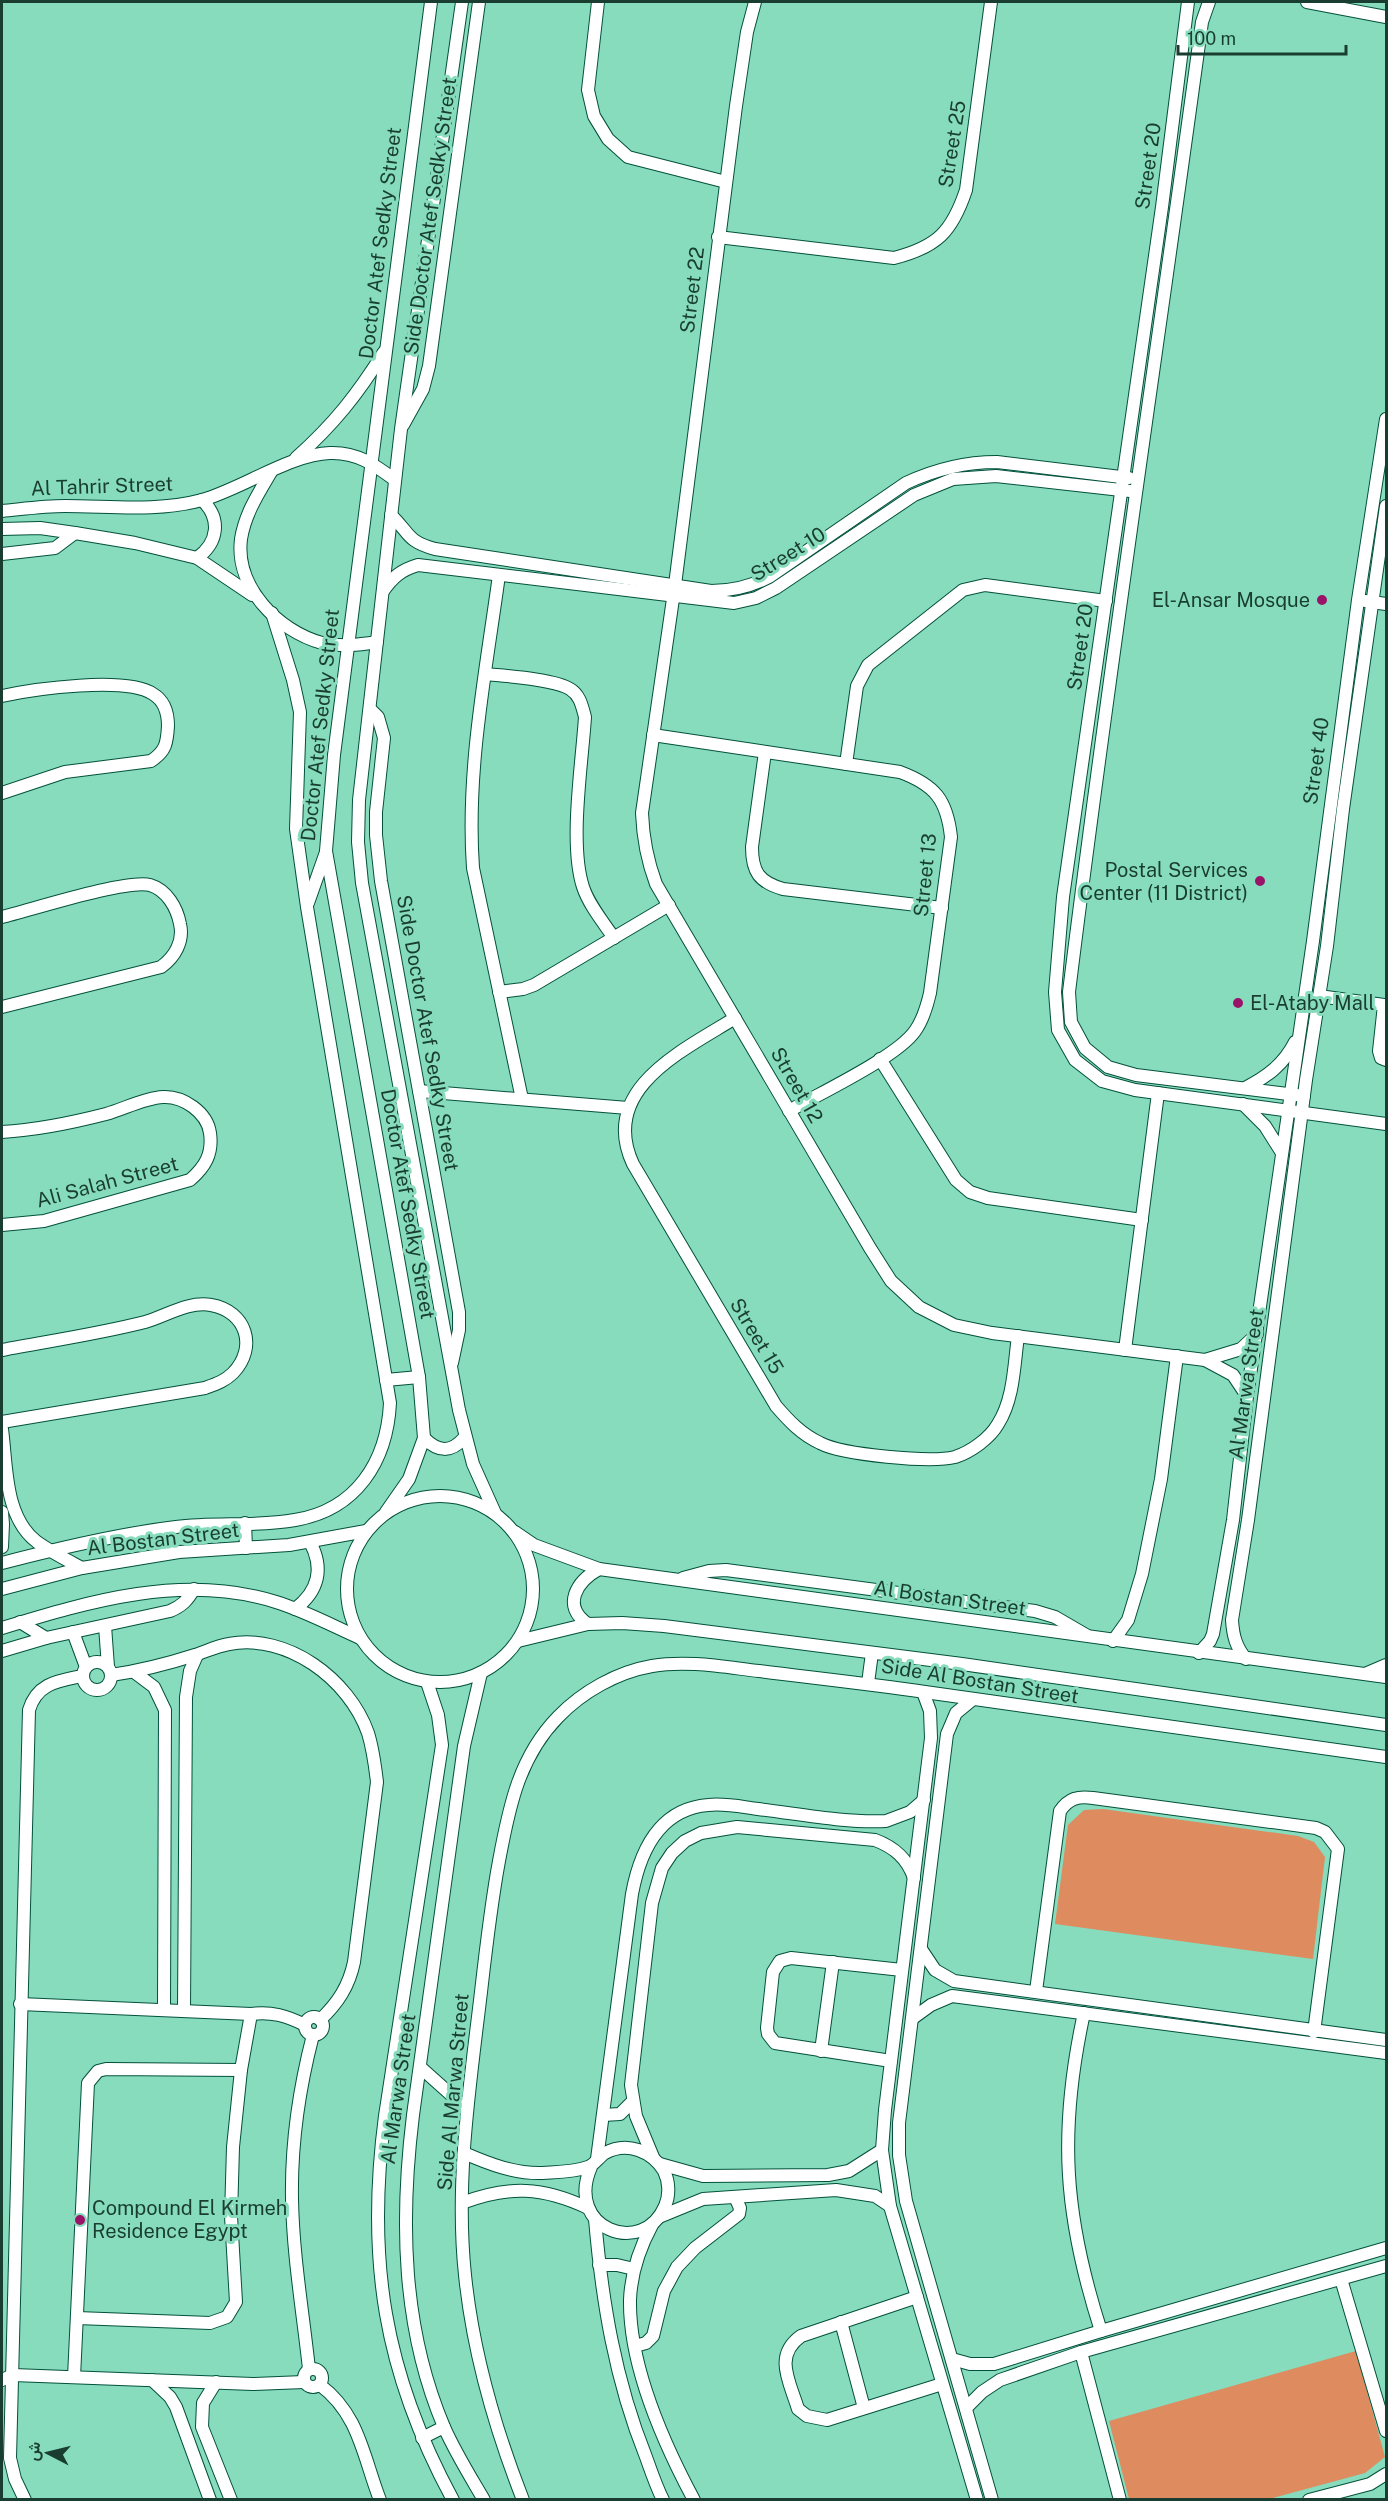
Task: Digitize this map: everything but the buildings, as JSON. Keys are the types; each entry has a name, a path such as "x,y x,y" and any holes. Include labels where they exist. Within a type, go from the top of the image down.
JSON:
{"street":[{"name":"Doctor Atef Sedky Street","path":"386,1512 409,1479 424,1438 419,1377 326,850 334,755 431,2"},
{"name":"Doctor Atef Sedky Street","path":"462,2 401,429 358,800 358,842 362,883 465,1438 472,1464 495,1513"},
{"name":"Side Doctor Atef Sedky Street","path":"401,429 423,389 429,366 479,2"},
{"path":"598,2 588,90 594,116 608,140 628,157 726,182"},
{"name":"Street 22","path":"674,591 718,237 747,32 755,2"},
{"name":"Street 25","path":"718,237 894,258 920,252 942,237 958,215 966,190 991,2"},
{"name":"Street 20","path":"1188,2 1162,207 1063,897 1055,992 1058,1030 1075,1060 1102,1081 1158,1093 1386,1124"},
{"name":"Street 20","path":"1209,2 1202,22 1068,992 1071,1022 1085,1048 1108,1067 1136,1075 1304,1096"},
{"path":"1307,2 1386,17"},
{"path":"290,464 327,430 359,391 386,348"},
{"name":"Street 40","path":"1288,1109 1360,584 1386,419"},
{"path":"290,464 310,456 330,453 351,455 371,462 395,480"},
{"name":"Al Tahrir Street","path":"2,511 63,506 149,507 202,500 290,464"},
{"path":"271,472 249,509 241,540 243,573 255,597 272,613 307,638 348,646 377,642"},
{"name":"Street 10","path":"392,515 406,535 419,545 734,603 756,598 776,588 914,495 954,479 996,476 1123,484 1140,479"},
{"name":"Street 10","path":"1123,484 1138,492"},
{"path":"197,558 212,544 216,525 209,507 202,500"},
{"name":"Street 40","path":"1302,1111 1372,602 1380,587 1386,506"},
{"name":"Al Tahrir Street","path":"2,529 39,528 75,533 135,543 197,558 255,597"},
{"path":"2,554 55,548 75,533"},
{"name":"Street 10","path":"383,592 391,579 403,570 418,565 674,591"},
{"path":"499,575 474,768 471,839 473,868 522,1099"},
{"path":"1360,584 1380,587"},
{"path":"846,764 855,698 861,675 877,657 963,590 985,585 1106,604 1119,610"},
{"name":"Street 12","path":"674,591 642,813 642,835 647,860 656,884 891,1281 920,1307 954,1325 1018,1336 1205,1360 1233,1375 1247,1396"},
{"path":"1358,600 1386,604"},
{"path":"2,1563 51,1550 177,1527 294,1521 317,1515 338,1504 357,1489 372,1471 389,1427 390,1403 296,829 300,712 293,680 272,613"},
{"path":"486,674 554,684 570,689 581,700 585,717 576,844 578,867 584,889 614,938"},
{"path":"2,696 64,686 95,685 146,689 164,704 168,714 168,724 167,744 161,754 151,761 65,772 2,793"},
{"name":"Side Doctor Atef Sedky Street","path":"369,709 378,717 384,738 376,812 377,858 459,1312 459,1330 451,1367"},
{"name":"Street 13","path":"653,735 900,772 921,780 938,795 948,815 951,837 942,908 925,1012 915,1032 899,1048 789,1111"},
{"path":"765,752 752,862 758,875 769,885 783,889 942,908"},
{"path":"307,907 326,850"},
{"path":"2,917 112,888 139,884 157,888 169,898 179,919 181,933 176,952 160,967 2,1007"},
{"path":"499,992 523,990 534,985 669,906"},
{"path":"1319,996 1384,1005 1379,1051 1381,1058 1386,1060"},
{"name":"Street 15","path":"735,1018 660,1065 639,1088 628,1108 624,1132 633,1164 776,1406 796,1429 823,1445 865,1453 930,1460 957,1456 980,1444 998,1425 1009,1401 1018,1336"},
{"path":"1244,1088 1262,1080 1277,1068 1289,1053 1298,1035"},
{"path":"880,1059 956,1180 970,1192 988,1198 1142,1220"},
{"path":"419,1090 628,1108"},
{"path":"1125,1350 1158,1093"},
{"name":"Ali Salah Street","path":"2,1132 30,1131 81,1120 162,1097 184,1102 203,1116 210,1130 211,1149 204,1167 190,1180 44,1221 2,1226"},
{"path":"1242,1103 1265,1126 1282,1153"},
{"name":"Al Marwa Street","path":"1199,1653 1213,1634 1233,1520 1247,1396 1288,1109"},
{"name":"Al Marwa Street","path":"1246,1659 1237,1649 1232,1620 1248,1520 1302,1111"},
{"path":"2,1350 146,1322 192,1305 208,1304 221,1307 234,1314 243,1324 246,1340 243,1357 234,1372 213,1386 2,1422"},
{"name":"Street 12","path":"1205,1360 1241,1349 1257,1334"},
{"path":"1113,1641 1128,1620 1142,1574 1161,1479 1177,1356"},
{"path":"386,1380 419,1377"},
{"path":"2,1429 11,1500 16,1516 31,1536 82,1568"},
{"path":"424,1438 433,1447 445,1450 457,1447 465,1438"},
{"path":"429,1495 453,1496 475,1502 495,1513 515,1532 528,1558 533,1586 530,1614 518,1641 501,1659 481,1673 454,1682 427,1682 407,1677 389,1668 373,1655 360,1638 349,1612 346,1584 352,1556 366,1531 386,1512 406,1501 429,1495"},
{"path":"2,1512 2,1547"},
{"path":"245,1523 246,1548"},
{"name":"Al Bostan Street","path":"2,1589 82,1568 179,1552 310,1542 366,1531"},
{"name":"Al Bostan Street","path":"515,1532 534,1545 599,1569 1386,1677"},
{"path":"295,1609 313,1591 318,1579 317,1560 310,1542"},
{"path":"588,1624 582,1620 577,1611 574,1602 576,1592 580,1582 599,1569"},
{"path":"679,1580 709,1571 726,1570 1025,1610 1055,1617 1089,1637"},
{"path":"2,1628 77,1605 163,1590 194,1589 252,1595 295,1609 360,1638"},
{"path":"2,1652 46,1638 171,1611 189,1599 194,1589"},
{"path":"20,1622 46,1638"},
{"path":"518,1641 588,1624 622,1623 664,1626 1386,1725"},
{"path":"73,1632 87,1687 99,1690 106,1686 109,1671 105,1626"},
{"path":"20,2004 278,2014 309,2030 320,2032 322,2028 320,2020 339,1999 354,1962 377,1782 374,1756 367,1731 356,1708 340,1687 321,1670 283,1648 248,1642 230,1643 197,1655 134,1672 109,1671 97,1662 84,1671 43,1687 36,1693 29,1710 20,2004 20,2144 7,2377 10,2458 15,2480 25,2499"},
{"path":"868,1683 872,1653"},
{"path":"184,2009 187,1689 197,1655"},
{"name":"Side Al Bostan Street","path":"574,1702 600,1685 650,1666 700,1665 868,1683 1386,1757"},
{"path":"1364,1674 1386,1665"},
{"path":"134,1672 154,1687 165,1710 164,2008"},
{"name":"Al Marwa Street","path":"481,1673 464,1746 406,2171 404,2222 406,2265 421,2354 444,2427 484,2499"},
{"name":"Al Marwa Street","path":"427,1682 438,1715 442,1745 385,2116 378,2204 381,2276 392,2347 405,2393 422,2438 453,2499"},
{"path":"923,1692 931,1720 931,1743 882,2150 890,2206 975,2494 966,2499"},
{"path":"973,1699 961,1708 952,1720 946,1745 899,2139 903,2186 992,2499"},
{"name":"Side Al Marwa Street","path":"523,2499 489,2406 474,2339 465,2271 462,2203 464,2153 491,1903 515,1786 540,1738 574,1702"},
{"path":"931,1743 946,1745"},
{"path":"1036,1991 1060,1811 1066,1802 1074,1798 1094,1798 1316,1828 1325,1832 1338,1849 1314,2032"},
{"path":"890,2206 875,2196 836,2190 703,2199 656,2220 641,2230 629,2233 611,2229 595,2219 588,2208 585,2187 594,2163 603,2115 636,1874 650,1839 663,1824 679,1813 710,1804 881,1821 902,1816 924,1800"},
{"path":"881,1821 885,1829 882,1843"},
{"path":"694,2499 660,2429 635,2346 630,2299 634,2269 643,2241 666,2205 669,2191 666,2176 641,2130 632,2102 631,2085 652,1903 662,1868 672,1853 685,1841 701,1833 737,1827 875,1840 902,1856 914,1878"},
{"path":"165,1838 185,1839"},
{"path":"909,1920 924,1922"},
{"path":"921,1949 935,1970 954,1981 1314,2032 1386,2040"},
{"path":"891,2061 780,2046 770,2039 767,2028 773,1972 780,1961 785,1959 902,1970"},
{"path":"821,2051 833,1962"},
{"path":"952,1996 954,1981"},
{"path":"913,2018 931,2005 952,1996 1386,2053"},
{"path":"1127,2019 1130,2006"},
{"path":"1084,2013 1070,2092 1067,2167 1079,2256 1101,2331"},
{"path":"77,2318 210,2323 227,2317 232,2310 237,2293 231,2181 241,2070 251,2014"},
{"path":"309,2030 298,2105 292,2176 295,2247 309,2369 303,2377 309,2387 320,2385 332,2394 351,2417 380,2499"},
{"path":"420,2067 467,2109"},
{"path":"74,2376 86,2091 92,2076 106,2069 241,2070"},
{"path":"603,2115 620,2114 632,2102"},
{"path":"464,2153 488,2164 539,2173 565,2172 594,2163 619,2148 631,2148 656,2160 704,2176 828,2175 849,2171 882,2150"},
{"path":"849,2171 856,2180 856,2192"},
{"path":"462,2203 485,2194 527,2190 548,2193 588,2208"},
{"path":"635,2346 646,2343 652,2336 662,2297 677,2267 695,2248 739,2214 740,2208 735,2197"},
{"path":"595,2219 611,2348 632,2422 663,2499"},
{"path":"900,2239 916,2235"},
{"path":"952,2359 970,2364 989,2365 1386,2248"},
{"path":"599,2265 617,2265 634,2269"},
{"path":"966,2408 994,2384 1082,2352 1386,2266"},
{"path":"1341,2279 1386,2431"},
{"path":"917,2297 801,2336 791,2343 785,2354 785,2366 798,2409 807,2416 826,2420 942,2384"},
{"path":"1147,2317 1151,2333"},
{"path":"841,2322 864,2408"},
{"path":"1082,2352 1120,2499"},
{"path":"989,2365 994,2384"},
{"path":"309,2369 320,2371 322,2378 320,2385"},
{"path":"7,2377 74,2376 216,2382 304,2382"},
{"path":"152,2380 170,2397 176,2407 210,2499"},
{"path":"216,2382 203,2403 202,2427 231,2499"},
{"path":"422,2438 444,2427"},
{"path":"1310,2499 1370,2484 1386,2474"}],"shaded area":[{"path":"1103,1809 1298,1836 1314,1842 1325,1857 1313,1959 1055,1924 1068,1825 1084,1810"},
{"path":"1356,2351 1385,2457 1365,2473 1269,2499 1129,2499 1109,2421"}],"place":[{"name":"El-Ansar Mosque","path":"1322,600"},
{"name":"Postal Services Center (11 District)","path":"1260,881"},
{"name":"El-Ataby Mall","path":"1238,1003"},
{"name":"Compound El Kirmeh Residence Egypt","path":"80,2220"}]}
